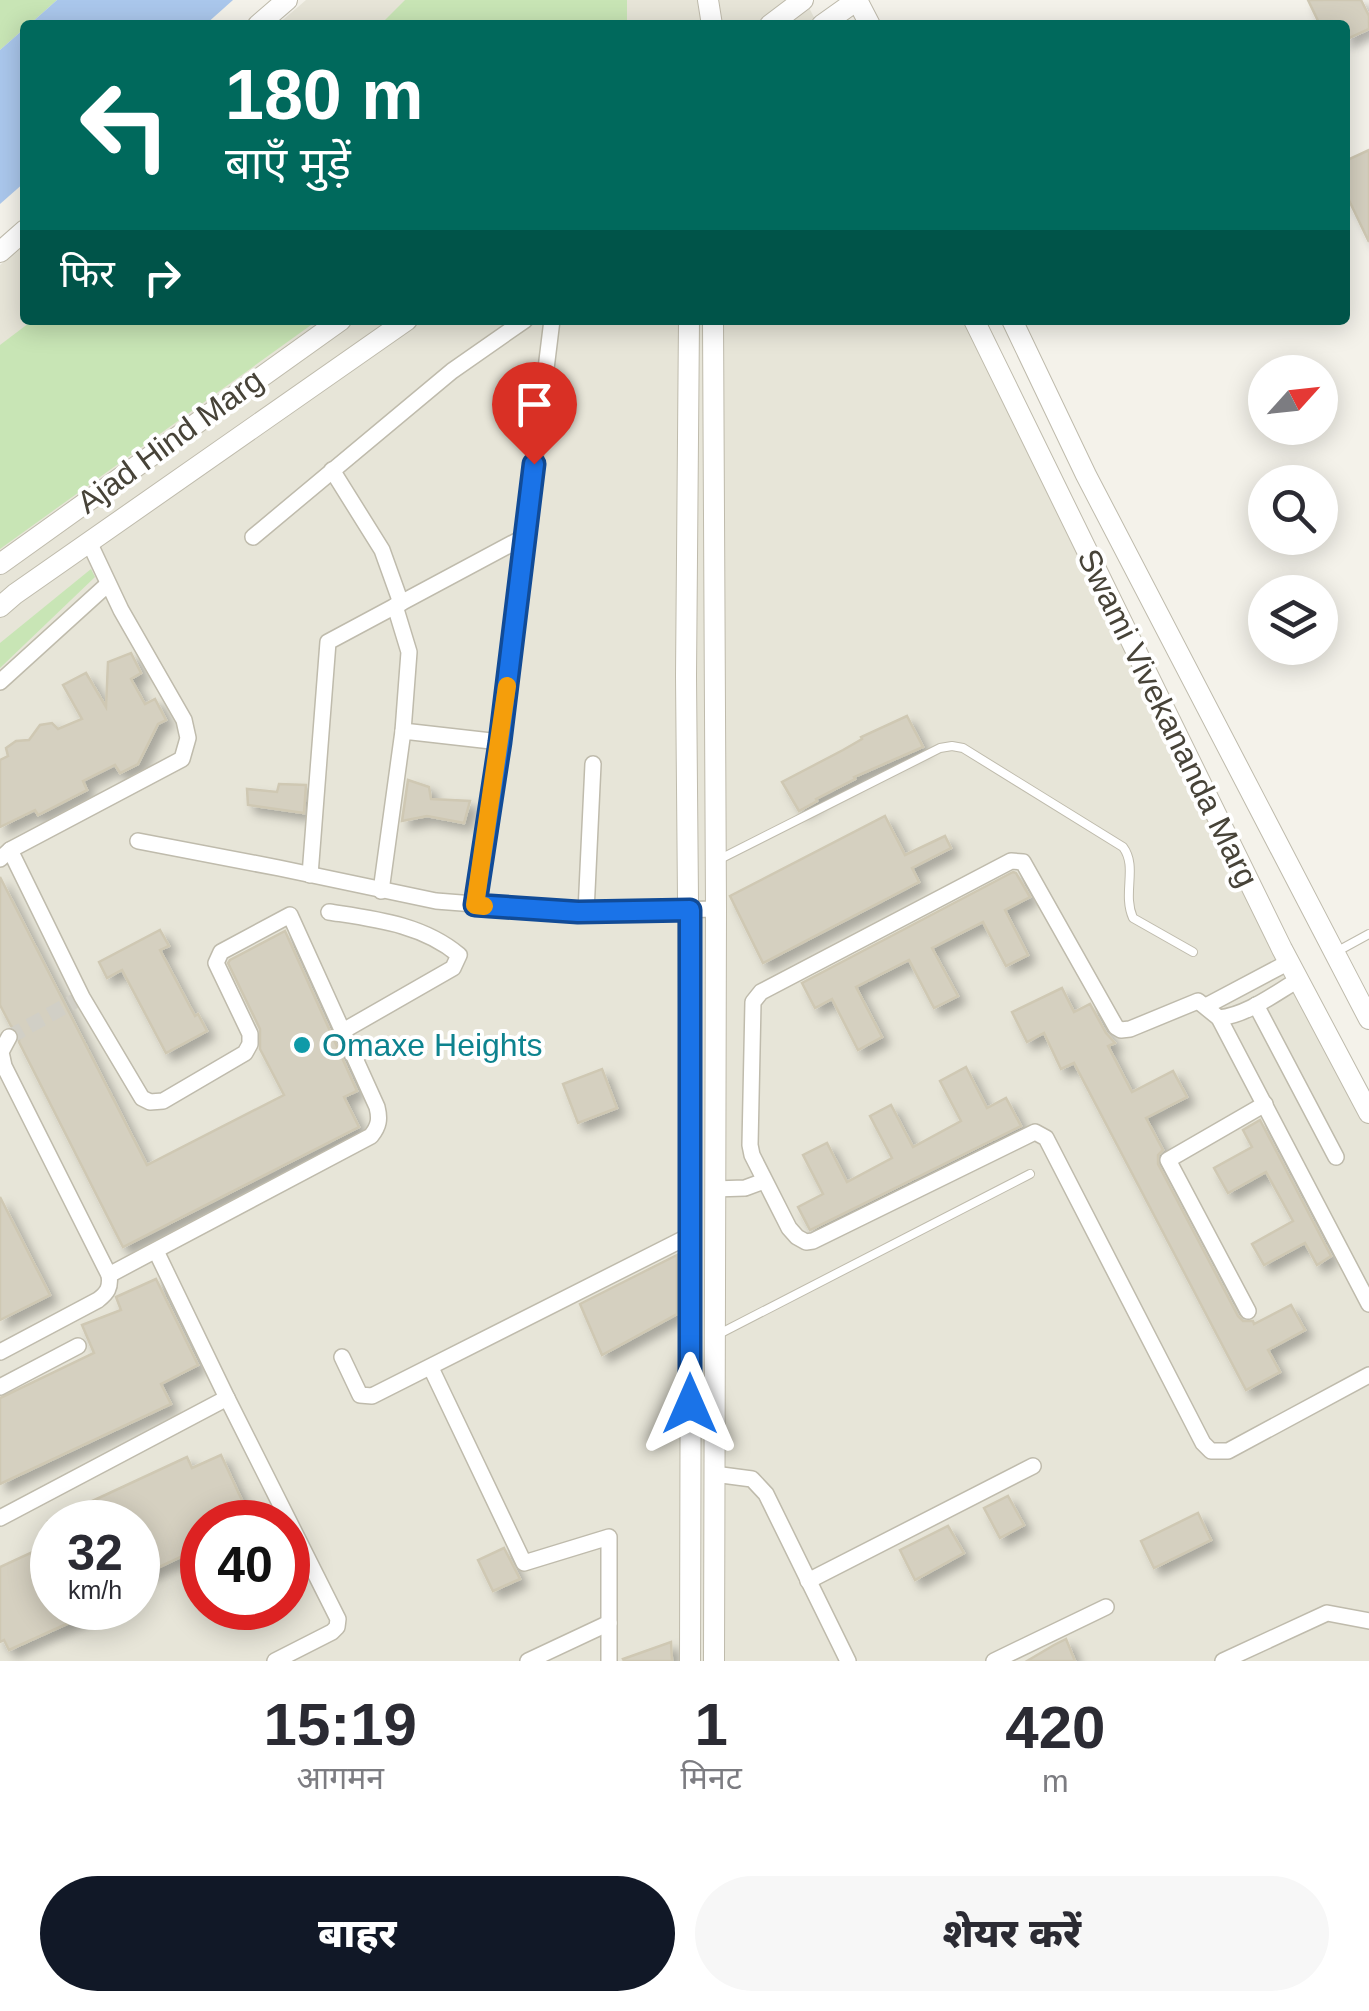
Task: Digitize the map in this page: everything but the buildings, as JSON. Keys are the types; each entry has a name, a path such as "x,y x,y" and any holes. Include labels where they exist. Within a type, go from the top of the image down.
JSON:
{"street":[{"path":"264,20 286,0"},
{"path":"777,20 804,0"},
{"path":"831,16 857,0"},
{"path":"0,252 20,234"},
{"name":"Ajad Hind Marg","path":"0,564 334,325"},
{"path":"0,607 400,325"},
{"path":"253,537 452,371 519,325"},
{"path":"475,905 500,742 551,325"},
{"path":"689,325 686,676 690,910 690,1661"},
{"path":"713,325 714,1661"},
{"name":"Swami Vivekananda Marg","path":"976,325 1294,971 1369,1113"},
{"path":"1014,325 1086,475 1369,1019"},
{"path":"332,470 382,550 409,652 403,731 381,891"},
{"path":"310,875 328,642 526,536"},
{"path":"89,542 108,584 184,720 188,738 182,760 5,854 142,1098 164,1101 245,1054 250,1034 216,963 217,957 290,915 380,1118 371,1136 109,1275"},
{"path":"0,682 108,584"},
{"path":"403,731 500,742"},
{"path":"586,912 593,764"},
{"path":"138,841 436,901 586,912 716,909"},
{"path":"1369,1304 1219,1018 1198,1000 1120,1030 1023,862 1011,861 756,996 752,1007 750,1145 764,1181 797,1237 813,1241 1035,1132 1046,1138 1203,1443 1212,1451 1228,1451 1369,1376"},
{"path":"329,912 404,924 459,955 453,968 343,1031"},
{"path":"1219,1018 1256,1004 1294,971"},
{"path":"1206,1006 1294,971"},
{"path":"1256,1004 1336,1157"},
{"path":"0,1352 98,1300 110,1284 109,1275 4,1066 0,1052 4,1038"},
{"path":"1248,1311 1168,1160 1265,1104"},
{"path":"714,1189 745,1188 764,1181"},
{"path":"342,1357 357,1390 366,1398 691,1235"},
{"path":"156,1250 338,1619 332,1632 275,1661"},
{"path":"690,1331 714,1336"},
{"path":"0,1387 78,1346"},
{"path":"431,1368 524,1563 608,1537 609,1661"},
{"path":"0,1518 227,1398"},
{"path":"808,1580 1033,1466"},
{"path":"714,1474 752,1479 759,1484 848,1661"},
{"path":"994,1661 1106,1606"},
{"path":"1223,1661 1327,1613 1369,1621"},
{"path":"528,1661 610,1624"}],"lane":[{"path":"716,861 940,748 963,748 1123,847 1130,859 1127,898 1133,918 1193,952"},
{"path":"1336,952 1369,934"},
{"path":"714,1336 1030,1174"}],"shaded area":[{"path":"306,0 805,0 815,20 283,20"},
{"path":"20,247 20,325 969,325 1369,1120 1369,1661 0,1661 0,265"}],"green space":[{"path":"0,0 57,0 35,20 20,20 20,32 0,50"},
{"path":"405,0 627,0 627,20 385,20"},
{"path":"26,325 311,325 0,549 0,345"},
{"path":"91,569 95,577 0,668 0,643"}],"water":[{"path":"57,0 233,0 211,20 35,20"},
{"path":"20,32 20,186 0,204 0,50"}],"tunnel":[{"path":"9,1037 82,997"}],"slow traffic":[{"path":"484,906 475,905 507,686"}],"place":[{"name":"Omaxe Heights","path":"302,1045"}],"route":[{"path":"534,464 500,742 475,905 578,912 690,910 690,1404"}]}
